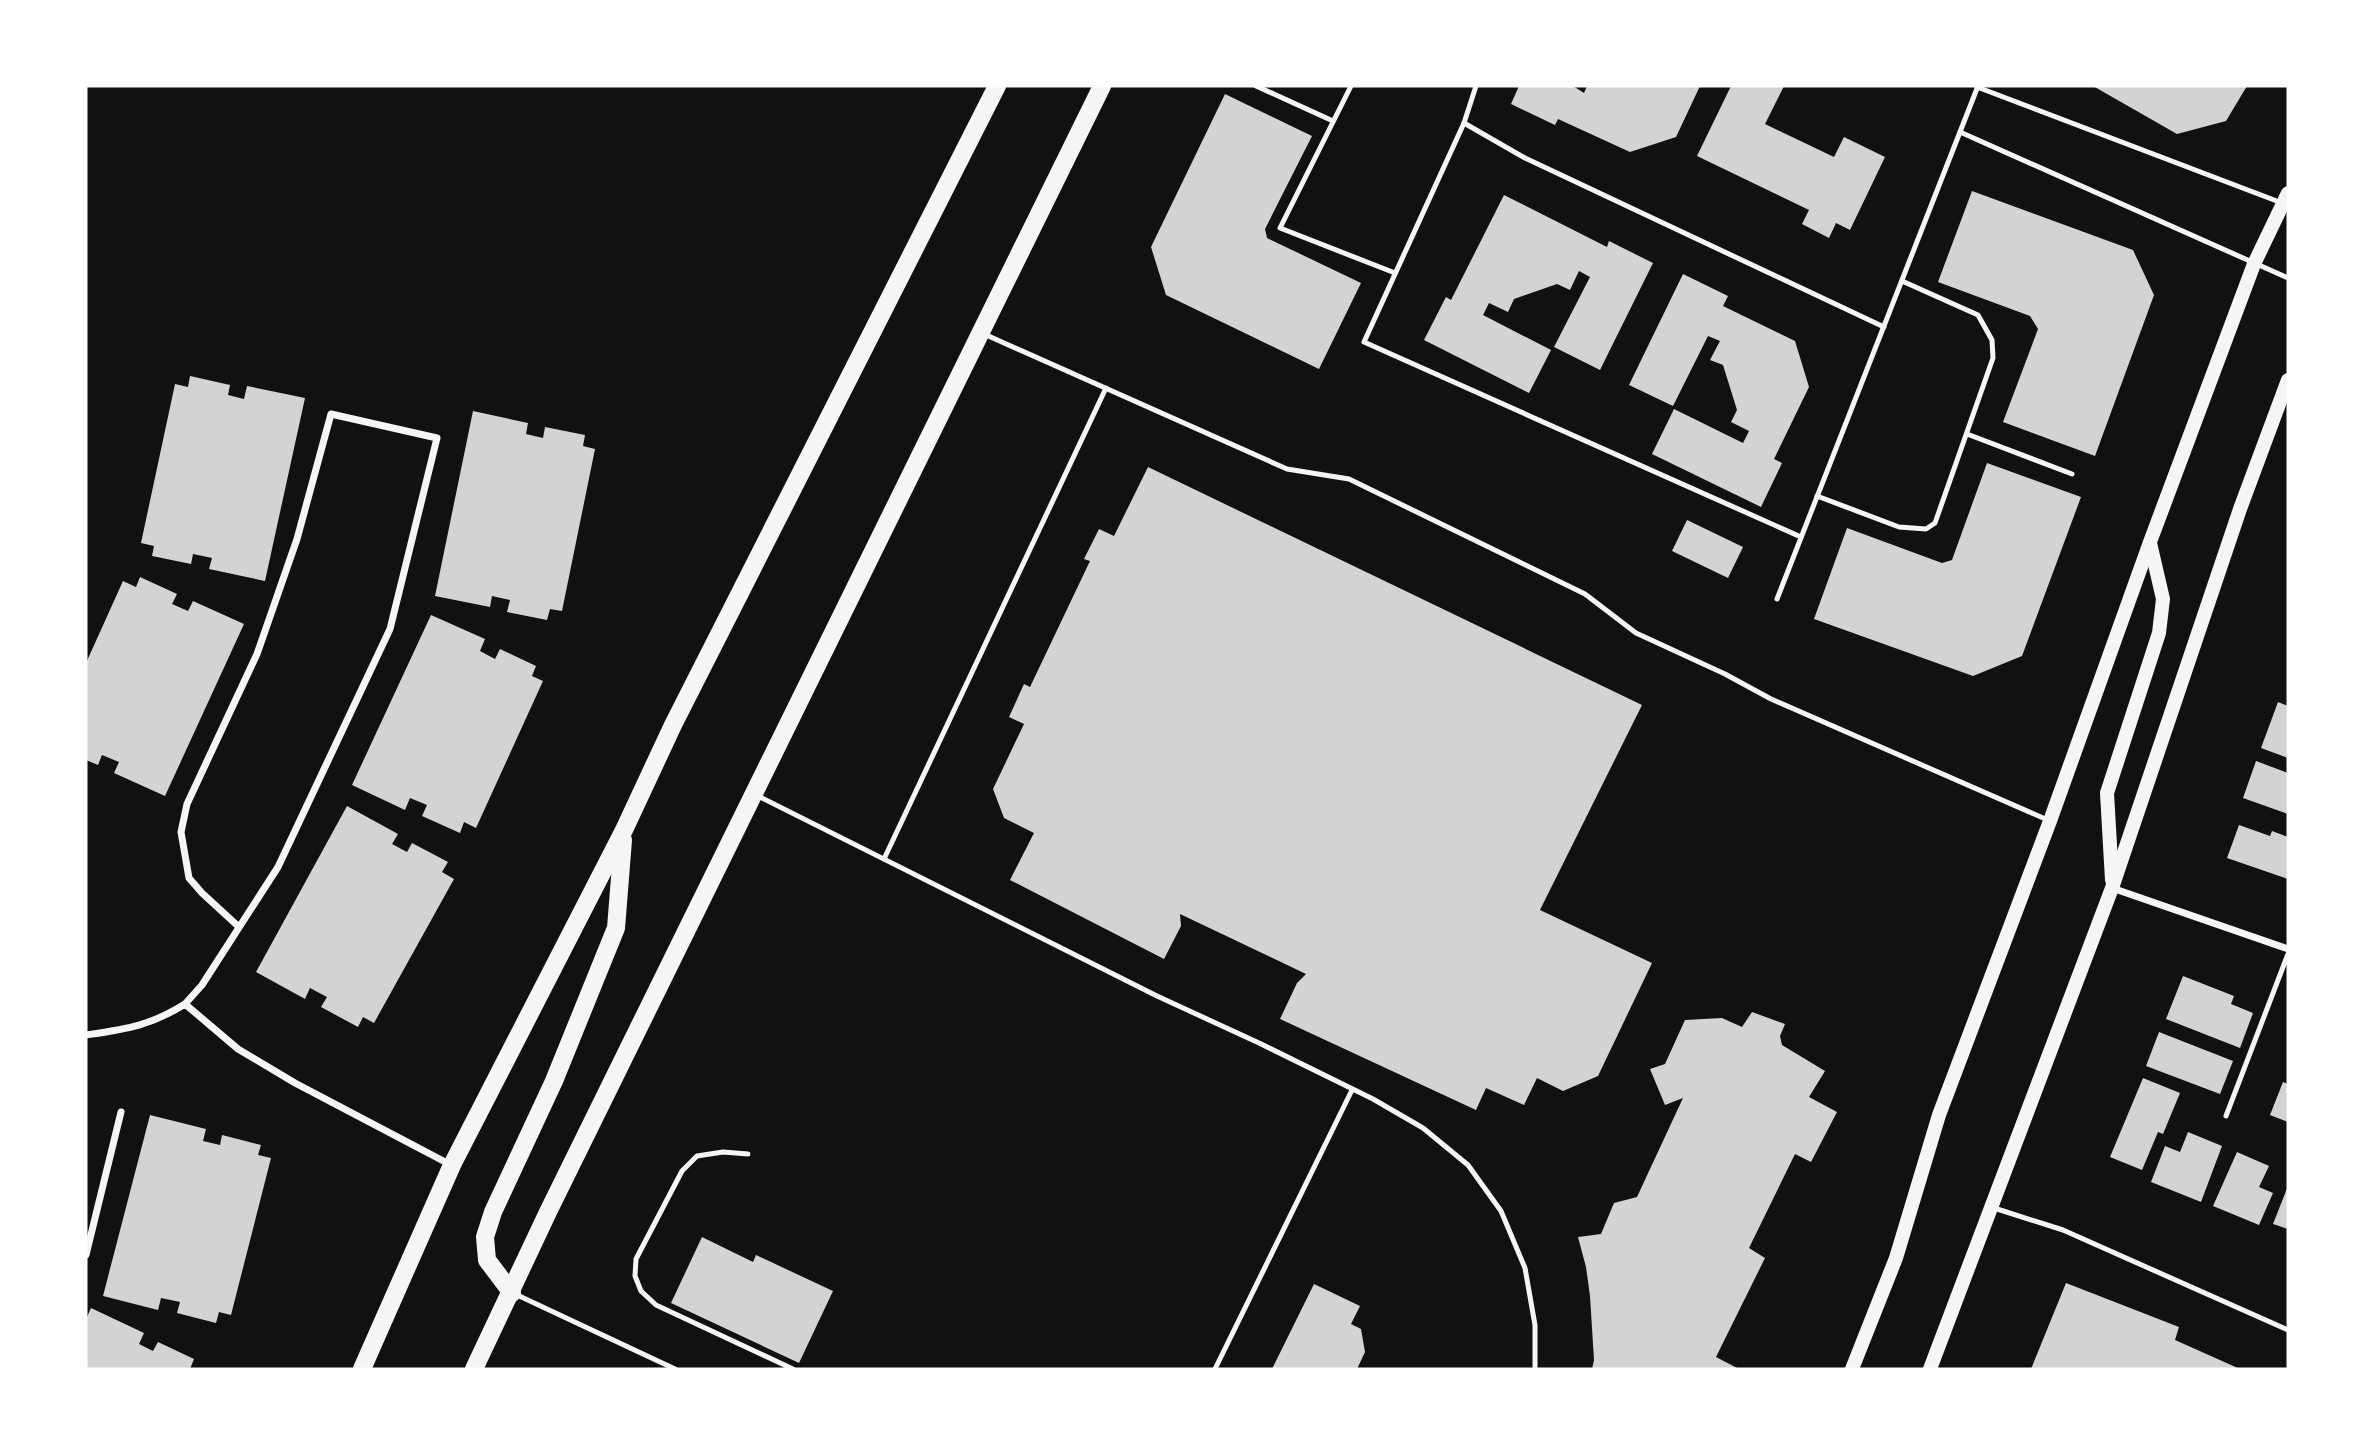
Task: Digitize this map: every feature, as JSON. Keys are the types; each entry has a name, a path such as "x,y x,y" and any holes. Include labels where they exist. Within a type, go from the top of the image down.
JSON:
{"main road":[{"path":"362,1369 452,1165 624,830 679,713 997,86"},
{"path":"474,1369 554,1200 1102,86"},
{"path":"1852,1369 1896,1258 1939,1115 2050,821 2150,542 2254,264 2286,201"},
{"path":"1930,1369 2112,888 2240,509 2288,380"},
{"path":"2112,888 2107,793 2159,633 2163,599 2150,542"},
{"path":"512,1293 487,1260 485,1237 493,1212 554,1081 616,928 624,830"}],"street":[{"path":"86,1035 136,1028 162,1018 185,1004 202,985 278,867 390,629 438,438 331,414 297,539 257,654 187,804 181,832 189,877 202,893 239,927"},
{"path":"2112,888 2288,949"},
{"path":"185,1004 238,1049 295,1083 452,1165"},
{"path":"86,1255 121,1112"}],"lane":[{"path":"1256,86 1334,121"},
{"path":"1351,86 1280,228 1395,273"},
{"path":"1476,86 1464,123 1364,342 1801,537"},
{"path":"1777,599 1977,87 2286,201"},
{"path":"1464,123 1525,158 1884,327"},
{"path":"1960,132 2288,278"},
{"path":"1817,496 1899,527 1926,529 1936,523 1993,358 1992,340 1978,315 1902,281"},
{"path":"981,332 1287,469 1349,479 1585,594 1636,633 1725,674 1771,699 2050,821"},
{"path":"884,859 1106,388"},
{"path":"1967,434 2073,474"},
{"path":"754,794 1157,996 1259,1043 1423,1128 1468,1165 1501,1211 1525,1268 1535,1325 1535,1369"},
{"path":"2226,1116 2288,954"},
{"path":"1215,1369 1352,1090"},
{"path":"748,1154 723,1152 697,1156 682,1171 636,1259 635,1276 641,1292 656,1305 793,1369"},
{"path":"1990,1207 2063,1230 2288,1330"},
{"path":"512,1293 675,1369"}],"building":[{"path":"1519,86 1573,86 1584,93 1587,86 1700,86 1676,137 1630,152 1558,119 1555,125 1511,104"},
{"path":"1731,86 1784,86 1765,124 1834,157 1844,137 1885,157 1850,230 1836,223 1829,238 1802,224 1809,210 1697,156"},
{"path":"2093,86 2247,86 2226,121 2177,134"},
{"path":"1225,94 1312,136 1265,229 1267,238 1361,283 1319,369 1166,295 1151,247"},
{"path":"1972,191 2133,250 2154,295 2095,456 2003,422 2038,329 2030,316 1938,282"},
{"path":"1504,195 1607,247 1609,241 1653,263 1600,370 1554,347 1590,277 1579,271 1570,290 1557,284 1514,299 1508,312 1489,303 1483,315 1551,350 1529,393 1424,340 1446,297 1451,300"},
{"path":"1683,274 1728,296 1723,306 1795,341 1809,387 1774,459 1782,463 1761,507 1652,454 1674,409 1743,443 1749,431 1731,422 1737,410 1723,365 1710,360 1720,341 1708,336 1673,406 1629,385"},
{"path":"190,376 230,385 228,395 244,399 247,386 305,398 265,581 209,569 212,558 193,554 191,564 152,556 154,546 141,543 175,384 188,387"},
{"path":"473,411 528,423 526,434 543,438 545,427 585,435 583,446 595,449 562,611 550,609 547,620 507,612 510,600 492,596 490,607 435,596"},
{"path":"1987,463 2081,497 2022,656 1973,676 1814,619 1847,528 1942,563 1952,560"},
{"path":"1148,467 1642,705 1540,910 1652,963 1598,1076 1563,1091 1537,1078 1524,1105 1486,1088 1476,1110 1280,1019 1297,983 1306,974 1180,914 1181,926 1164,959 1010,880 1034,833 1004,818 993,789 1024,724 1009,717 1024,684 1030,687 1090,561 1084,559 1099,529 1114,536"},
{"path":"1687,520 1743,547 1728,578 1672,551"},
{"path":"140,577 177,594 172,604 188,611 193,601 244,624 165,796 114,773 119,762 102,755 98,765 86,760 86,663 123,581 136,587"},
{"path":"431,615 485,639 480,651 495,659 500,649 536,666 532,676 543,681 476,828 464,822 460,833 422,816 427,805 410,798 405,810 352,785"},
{"path":"2278,702 2288,706 2288,758 2261,748"},
{"path":"2256,761 2288,773 2288,814 2243,798"},
{"path":"347,806 398,834 392,844 407,852 412,843 448,862 442,872 454,879 374,1023 363,1017 358,1027 321,1007 327,997 310,988 305,999 256,972"},
{"path":"2239,825 2270,836 2272,831 2288,837 2288,879 2227,858"},
{"path":"2183,976 2234,996 2231,1004 2253,1013 2240,1048 2166,1019"},
{"path":"1752,1012 1785,1024 1780,1036 1782,1045 1825,1071 1809,1097 1837,1112 1811,1162 1795,1154 1749,1248 1765,1258 1716,1357 1739,1369 1592,1369 1594,1360 1590,1296 1578,1237 1601,1234 1614,1203 1637,1197 1683,1098 1665,1105 1650,1069 1665,1064 1685,1020 1722,1018 1742,1027"},
{"path":"2159,1032 2233,1061 2220,1094 2146,1066"},
{"path":"2143,1078 2180,1093 2163,1134 2158,1132 2142,1170 2110,1157"},
{"path":"2283,1082 2288,1084 2288,1122 2270,1115"},
{"path":"150,1115 206,1129 203,1141 220,1145 222,1135 261,1145 258,1155 271,1158 231,1315 219,1312 216,1323 177,1313 180,1302 161,1298 158,1310 103,1296"},
{"path":"2188,1132 2222,1146 2201,1202 2151,1182 2165,1146 2180,1152"},
{"path":"2237,1152 2269,1166 2259,1187 2273,1193 2259,1225 2213,1206"},
{"path":"2288,1186 2288,1229 2273,1224"},
{"path":"702,1237 753,1262 756,1255 833,1291 799,1363 671,1303"},
{"path":"2066,1283 2179,1327 2175,1340 2240,1369 2031,1369"},
{"path":"1314,1284 1360,1306 1351,1324 1361,1329 1365,1352 1357,1369 1272,1369"},
{"path":"91,1308 144,1333 139,1344 153,1351 158,1342 194,1359 190,1369 86,1369 86,1319"}]}
